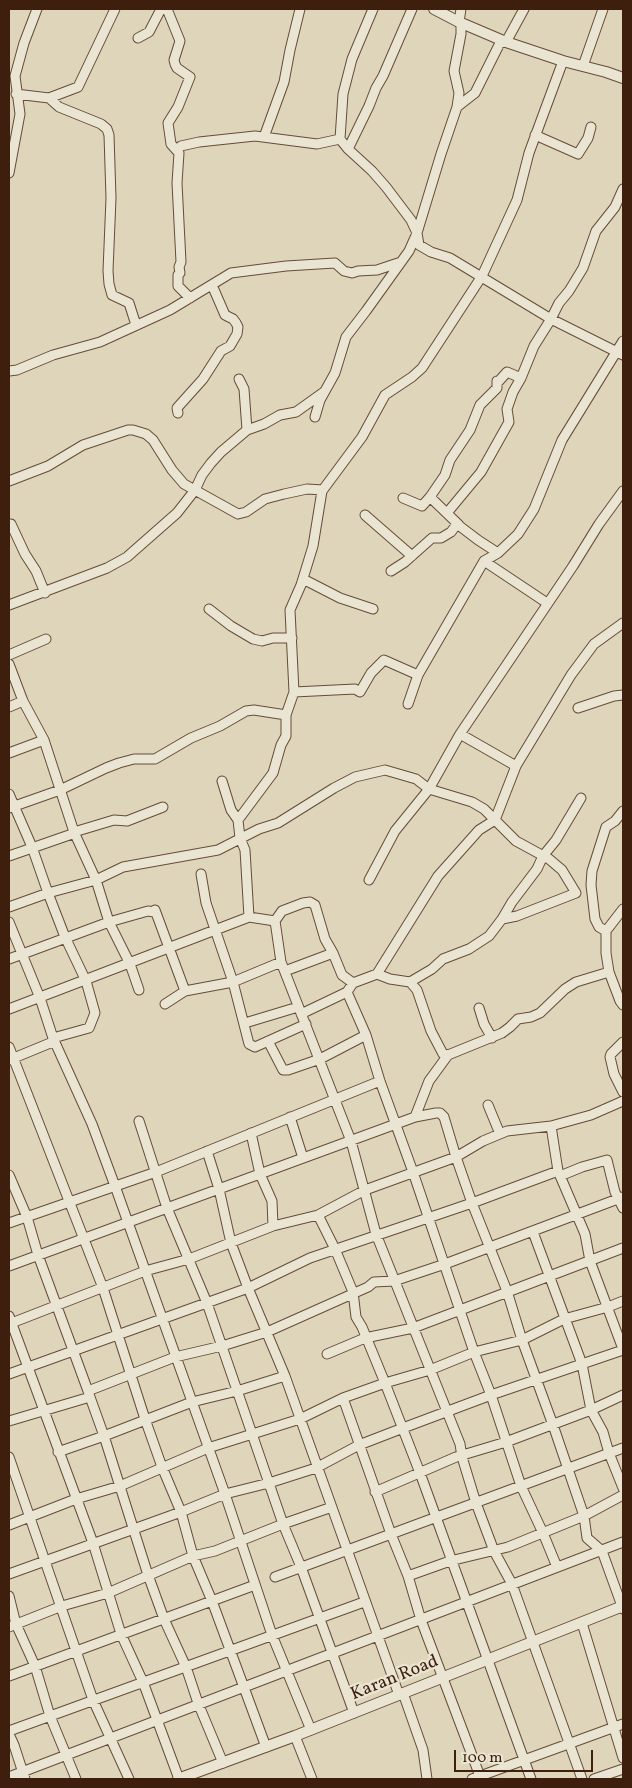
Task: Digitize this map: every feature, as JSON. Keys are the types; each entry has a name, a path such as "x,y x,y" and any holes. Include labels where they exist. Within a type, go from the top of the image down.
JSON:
{"street":[{"path":"9,173 20,114 20,102 12,76 37,9"},
{"path":"16,94 49,98 78,87 115,9"},
{"path":"138,38 148,32 160,9"},
{"path":"166,9 180,42 174,60 175,64 177,68 190,78 178,107 168,123 171,144 180,153 177,183 182,262 179,267 178,286 190,298"},
{"path":"264,137 284,82 300,9"},
{"path":"373,9 352,59 343,94 340,139 372,171 411,220 417,233 419,245 431,252 450,258 552,319 620,354"},
{"path":"348,149 412,9"},
{"path":"434,9 506,42 623,78"},
{"path":"315,417 320,400 335,373 346,337 409,251 417,233 457,107 459,93 454,72 461,34 459,22 461,9"},
{"path":"506,42 524,9"},
{"path":"583,66 603,9"},
{"path":"457,107 476,93 500,43 506,42"},
{"path":"238,820 273,772 281,745 286,736 286,715 294,692 290,610 303,579 316,531 317,517 324,490 362,437 385,395 422,368 482,276 517,200 529,153 563,61"},
{"path":"49,98 59,107 102,124 108,129 111,198 109,284 112,295 129,303 136,325"},
{"path":"535,135 578,154 588,138 591,127"},
{"path":"176,149 199,142 255,136 317,144 340,139"},
{"path":"447,513 481,472 509,422 507,409 534,346 552,319 559,303 583,268 596,231 615,207 623,189"},
{"path":"9,371 17,370 53,355 100,342 170,310 231,273 263,268 335,263 344,271 352,273 378,270 401,262"},
{"path":"178,413 177,408 203,379 221,351 230,346 237,334 238,327 234,319 225,315 212,285"},
{"path":"408,704 418,675 484,561 498,553 518,534 534,509 562,440 620,354 623,341"},
{"path":"403,498 422,506 445,475 450,460 470,430 480,405 496,388 497,381 507,372 521,378"},
{"path":"239,379 245,395 247,430"},
{"path":"9,606 107,568 127,557 177,513 195,490 202,475 211,463 247,430 264,424 280,415 296,412 315,396 326,391"},
{"path":"9,481 48,466 83,445 133,430 146,434 153,440 179,479 228,509 241,514 268,498 307,489 324,490"},
{"path":"369,880 395,832 429,789 460,734 573,566 599,524 623,491"},
{"path":"430,497 459,525 498,553"},
{"path":"365,515 412,556"},
{"path":"9,524 11,524 25,554 36,571 45,593"},
{"path":"391,571 405,562 432,538 441,538 452,532 457,524 459,525"},
{"path":"484,561 547,603"},
{"path":"303,579 340,598 373,609"},
{"path":"209,609 231,626 253,639 292,638"},
{"path":"245,1023 300,1011 347,992 353,983 377,974 438,876 480,830 495,820 516,766 567,682 594,644 623,623"},
{"path":"9,655 46,639"},
{"path":"294,692 355,689 360,692 371,673 384,660 418,675"},
{"path":"9,664 23,702 44,740 75,832 96,880 109,922 130,964 139,990"},
{"path":"578,708 614,696 623,695"},
{"path":"9,707 23,702"},
{"path":"12,807 60,790 119,763 134,759 155,758 191,738 220,726 246,712 254,710 286,715"},
{"path":"460,734 516,766"},
{"path":"9,753 44,740"},
{"path":"9,907 48,893 96,880 123,866 218,850 259,828 278,824 334,788 355,778 385,770 416,779 429,789 472,802 484,809 516,840 562,870 576,893 517,916 502,919"},
{"path":"222,781 231,810 238,820 240,838 245,850 249,917"},
{"path":"9,794 12,807 32,847 65,937 86,981 95,1013 89,1028 54,1040 11,1059"},
{"path":"377,974 390,979 410,982 432,969 443,959 469,949 489,936 537,869 543,856 556,840 581,798"},
{"path":"9,856 75,832 114,820 128,821 163,808"},
{"path":"606,931 599,927 595,919 591,885 592,871 606,828 623,811"},
{"path":"201,874 206,903 234,982 250,1044 255,1047 306,1024"},
{"path":"353,983 342,975 326,939 315,905 310,902 292,906 282,911 275,921 281,962 351,1141 376,1234 460,1444 476,1503 494,1551 512,1584 582,1779"},
{"path":"623,909 606,931 606,953 609,972 623,1005"},
{"path":"9,959 109,922 155,910 185,991"},
{"path":"9,1009 170,949 249,917 275,921"},
{"path":"9,922 40,998 54,1040 92,1124 225,1494 272,1636 311,1730"},
{"path":"285,971 333,953"},
{"path":"165,1004 185,991 234,982 281,962"},
{"path":"415,1117 429,1081 448,1055 492,1038 510,1027 518,1019 540,1013 565,989 576,982 609,972"},
{"path":"410,982 417,990 431,1031 443,1054 448,1055"},
{"path":"347,992 366,1035 380,1081 474,1352 491,1395 521,1486 557,1567"},
{"path":"480,1008 482,1019 492,1038"},
{"path":"268,1041 283,1070 288,1070 320,1059 366,1035"},
{"path":"623,1042 610,1057 614,1074 623,1092"},
{"path":"9,1047 11,1059 84,1238 132,1374 145,1419 162,1466 182,1512 193,1556 212,1601 266,1748"},
{"path":"9,1223 156,1172 380,1081"},
{"path":"179,1779 143,1682 121,1634 93,1543 10,1321 145,1271 189,1259 274,1226 318,1215 365,1190 456,1157 483,1141 507,1131 551,1126 591,1115 623,1101"},
{"path":"488,1105 500,1134"},
{"path":"9,1266 415,1117 440,1113 444,1117 472,1203 507,1291 522,1340 584,1516 587,1538 602,1551 623,1607"},
{"path":"290,1117 303,1158"},
{"path":"139,1121 167,1208 207,1303 283,1524 354,1713"},
{"path":"9,1574 182,1512 225,1494 269,1483 316,1468 359,1445 402,1428 623,1349 590,1261 585,1234 559,1174 551,1126"},
{"path":"251,1133 260,1174 272,1201 274,1226"},
{"path":"207,1151 219,1189 231,1243 285,1376 364,1602 423,1750 428,1779"},
{"path":"9,1374 248,1288 310,1258 376,1234 607,1160 615,1192 621,1198 623,1208"},
{"path":"9,1175 75,1350 148,1575 164,1618 186,1667 222,1763"},
{"path":"9,1421 44,1411 89,1394 175,1357 222,1346 267,1332 352,1292 368,1287 374,1282 394,1281 445,1264 621,1198"},
{"path":"318,1215 335,1249 352,1292 356,1317 385,1383 420,1473 450,1561 489,1660 531,1779"},
{"path":"533,1232 582,1364 591,1410 603,1432 623,1488"},
{"path":"326,1354 365,1338 413,1328 623,1248"},
{"path":"9,1525 76,1499 120,1486 162,1466 208,1448 300,1419 343,1398 430,1370 474,1352 522,1340 564,1319 623,1301"},
{"path":"58,1452 192,1402 237,1391 285,1376"},
{"path":"375,1492 456,1457 553,1425 623,1395"},
{"path":"343,1398 375,1492 408,1576 421,1620 444,1678 478,1778 623,1724"},
{"path":"275,1577 623,1448"},
{"path":"9,1457 93,1700 129,1779"},
{"path":"408,1576 450,1561 494,1551 584,1516 623,1496"},
{"path":"12,1625 62,1606 108,1594 193,1556 215,1550 332,1507"},
{"path":"9,1777 24,1776 66,1756 198,1703 287,1671 623,1542"},
{"path":"9,1676 255,1585"},
{"path":"9,1596 12,1625 35,1666 50,1716 76,1779"},
{"path":"24,1776 9,1732 364,1602"},
{"name":"Karan Road","path":"179,1779 266,1748 623,1607"},
{"path":"582,1623 623,1758"},
{"path":"295,1736 312,1779"},
{"path":"594,1779 623,1769"}]}
